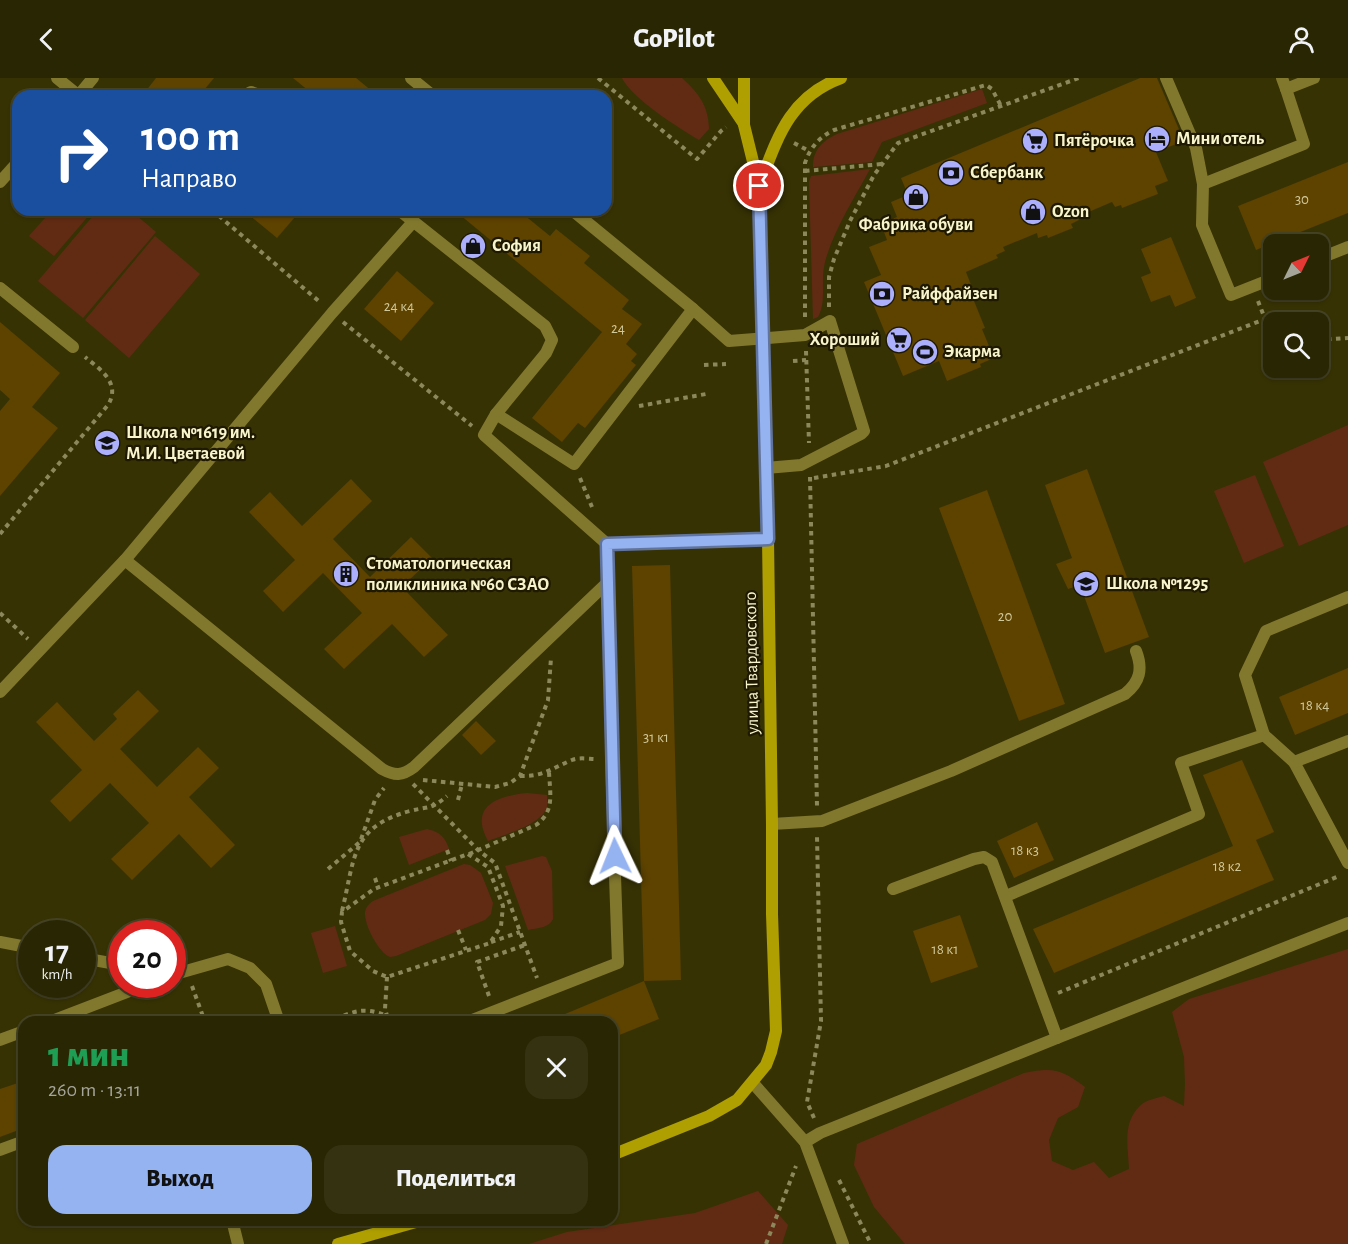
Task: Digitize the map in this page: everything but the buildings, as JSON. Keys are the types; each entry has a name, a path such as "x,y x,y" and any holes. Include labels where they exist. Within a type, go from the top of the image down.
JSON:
{"main road":[{"path":"713,78 744,125"},
{"name":"улица Твардовского","path":"618,1153 709,1116 737,1100 753,1083 768,1059 776,1031 772,914 768,539 759,186 744,125 744,78"},
{"path":"759,186 787,119 806,98 823,86 841,78"},
{"path":"338,1244 402,1226"}],"lane":[{"path":"57,78 72,90"},
{"path":"84,90 93,78"},
{"path":"411,78 426,90"},
{"path":"1166,78 1196,148 1203,184 1202,225 1231,295 1263,282"},
{"path":"1203,184 1304,144 1284,84 1314,78"},
{"path":"0,182 12,169"},
{"path":"406,216 545,326 552,339 546,353 496,414 484,435 607,544 768,539"},
{"path":"579,216 729,341 805,335 830,321 864,431 801,465 766,468"},
{"path":"0,693 125,560 332,313 414,222"},
{"path":"1329,255 1348,247"},
{"path":"0,288 73,347"},
{"path":"496,414 574,464 693,309"},
{"path":"482,1016 618,963 607,544"},
{"path":"125,560 382,770 393,775 404,774 414,767 608,582"},
{"path":"1348,597 1266,631 1245,675 1264,735 1294,762 1348,864"},
{"path":"772,824 817,822 951,771 1125,694 1138,680 1141,671 1141,663 1136,651"},
{"path":"1006,896 1199,814 1181,763 1264,735"},
{"path":"1294,762 1348,741"},
{"path":"893,889 984,857 992,862 1057,1038"},
{"path":"805,1143 820,1133 1348,923"},
{"path":"0,942 18,945"},
{"path":"186,971 228,959 250,968 266,984 277,1016"},
{"path":"65,1016 112,998"},
{"path":"0,1040 18,1033"},
{"path":"753,1083 805,1143 843,1244"},
{"path":"0,1150 18,1143"},
{"path":"234,1226 238,1244"}],"path":[{"path":"598,78 697,159 721,131 730,125"},
{"path":"830,321 829,278 834,259 850,220 874,175 898,143 1079,78"},
{"path":"820,1133 807,1102 821,1021 805,335 805,163 809,151 823,136 834,130 986,85 992,89 1001,106"},
{"path":"794,142 809,151"},
{"path":"805,171 882,164"},
{"path":"1252,287 1263,314"},
{"path":"810,479 886,466 1263,320"},
{"path":"1329,339 1348,338"},
{"path":"0,534 113,397 113,388 106,375 73,347"},
{"path":"793,361 806,360"},
{"path":"704,365 726,364"},
{"path":"615,410 706,393"},
{"path":"574,464 595,514"},
{"path":"0,613 40,651"},
{"path":"426,781 495,787 510,783 520,776 548,700 553,634"},
{"path":"520,776 532,777 549,772 574,759 611,759"},
{"path":"342,912 378,887 451,861 536,825 545,818 550,807 549,772"},
{"path":"393,775 375,800 360,842 342,912 341,922 350,951 373,971 387,977 520,932"},
{"path":"458,800 462,784"},
{"path":"420,791 478,850 495,863 531,964"},
{"path":"328,869 360,842 367,833 386,819 410,811 435,807 447,796"},
{"path":"447,850 451,861"},
{"path":"468,854 488,867 503,906 501,926 490,943"},
{"path":"1043,999 1348,864"},
{"path":"375,878 378,887"},
{"path":"458,930 466,950"},
{"path":"494,1011 477,962 525,945"},
{"path":"186,971 203,1016"},
{"path":"387,977 384,998 387,1016"},
{"path":"343,1016 362,1009 375,1011 383,1016"},
{"path":"766,1244 805,1143"},
{"path":"835,1173 871,1244"}],"shaded area":[{"path":"622,78 682,78 702,100 707,113 709,129 699,140 645,103"},
{"path":"982,89 987,103 882,142 872,162 813,167 817,150 837,134"},
{"path":"870,169 833,238 825,262 821,311 818,317 813,319 809,182 811,176"},
{"path":"47,216 88,216 54,256 29,236"},
{"path":"93,216 137,216 156,232 83,318 38,281"},
{"path":"155,236 200,274 129,358 85,320"},
{"path":"1348,425 1348,525 1299,546 1263,462"},
{"path":"1255,475 1284,546 1244,563 1214,491"},
{"path":"527,793 547,795 547,807 542,815 529,825 488,841 483,829 484,811 496,800"},
{"path":"427,829 441,836 449,849 409,865 399,837"},
{"path":"542,856 546,857 552,871 553,919 546,926 528,930 505,866"},
{"path":"464,864 470,865 481,873 493,903 491,914 485,920 396,956 390,957 381,950 365,918 368,906 373,901"},
{"path":"335,926 347,966 323,973 311,933"},
{"path":"1348,949 1348,1244 905,1244 874,1207 854,1165 857,1144 1024,1073 1034,1071 1050,1070 1063,1073 1085,1087 1078,1107 1058,1118 1049,1140 1052,1161 1073,1170 1094,1162 1109,1178 1129,1169 1127,1143 1129,1127 1131,1119 1141,1105 1164,1096 1184,1106 1184,1057 1172,1012 1189,999"},
{"path":"758,1191 788,1225 782,1244 529,1244 567,1232 695,1213"}],"place":[{"name":"Мини отель","path":"1157,139"},
{"name":"Пятёрочка","path":"1035,141"},
{"name":"Сбербанк","path":"951,173"},
{"name":"Фабрика обуви","path":"916,197"},
{"name":"Ozon","path":"1033,212"},
{"name":"София","path":"473,246"},
{"name":"Райффайзен","path":"882,294"},
{"name":"Хороший","path":"899,340"},
{"name":"Экарма","path":"925,352"},
{"name":"Школа №1619 им. М.И. Цветаевой","path":"107,443"},
{"name":"Стоматологическая поликлиника №60 СЗАО","path":"346,574"},
{"name":"Школа №1295","path":"1086,584"}],"route":[{"path":"615,856 607,544 768,539 759,186"}]}
